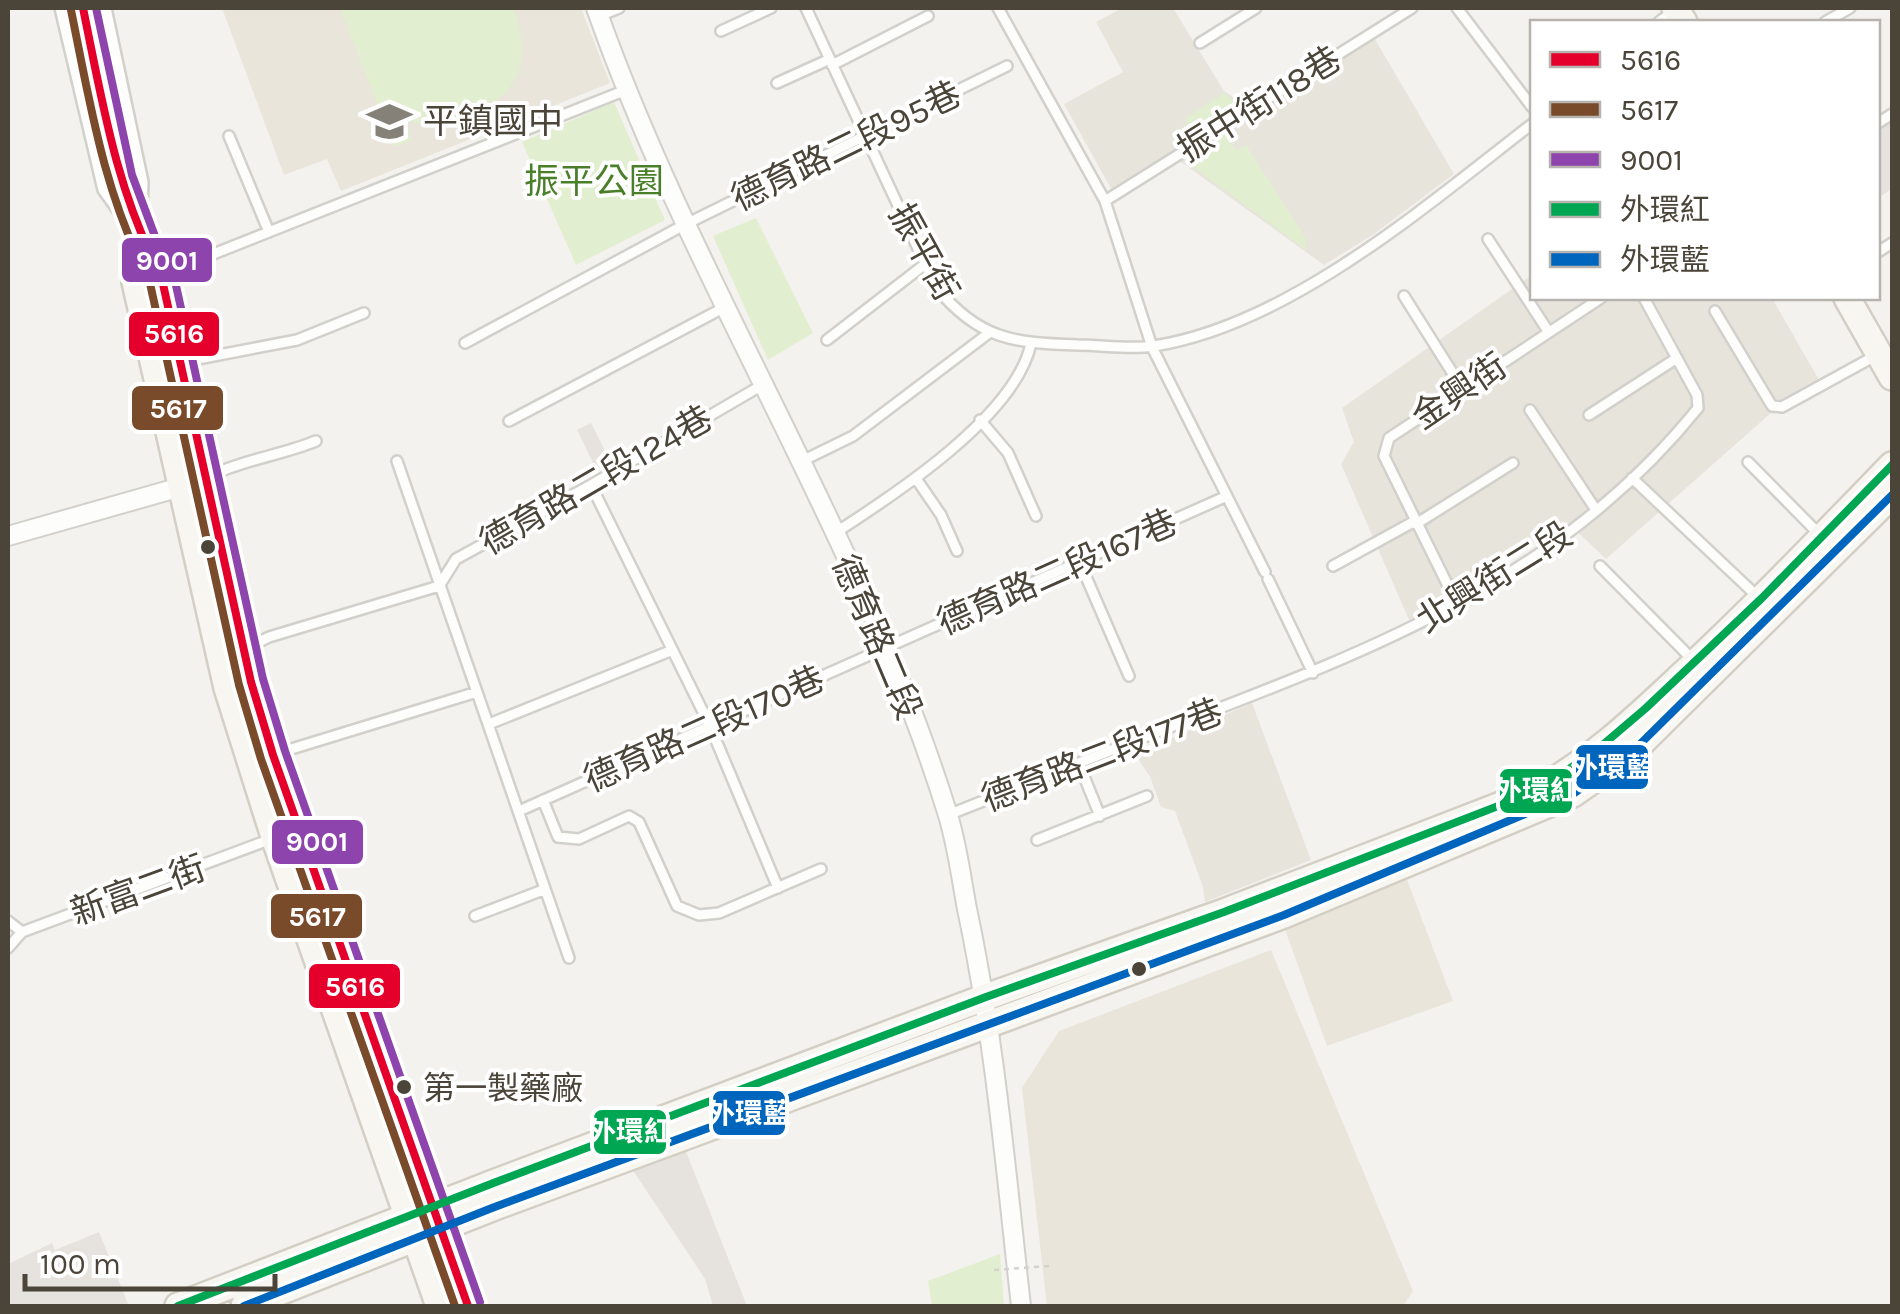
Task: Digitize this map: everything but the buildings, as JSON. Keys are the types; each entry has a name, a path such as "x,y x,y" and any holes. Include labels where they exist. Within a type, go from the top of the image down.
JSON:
{"main road":[{"path":"82,8 120,180 141,242 161,275 180,363 194,483"},
{"path":"141,242 135,282 194,483 233,654 272,755 286,835"},
{"path":"1847,300 1892,377"},
{"path":"178,1306 425,1224 492,1208 1224,912 1532,793 1602,750 1696,662 1892,465"},
{"path":"988,1009 1284,915 1573,794 1628,754 1892,495"},
{"path":"233,654 227,688 286,835 425,1224 468,1306"},
{"path":"244,1306 425,1224"},
{"path":"425,1224 439,1306"}],"street":[{"name":"德育路二段","path":"598,12 626,90 684,225 802,461 888,648 948,815 988,1009 1020,1306"},
{"path":"8,536 194,483"}],"lane":[{"path":"60,8 103,190 141,242"},
{"path":"106,8 143,182 141,242"},
{"path":"598,12 618,8"},
{"path":"721,31 771,8"},
{"name":"振平街","path":"806,8 924,265 957,312 989,333 1030,343 1152,346 1239,319 1374,246 1530,126"},
{"path":"1200,44 1256,8"},
{"name":"振中街118巷","path":"1106,201 1412,8"},
{"path":"1456,8 1530,104"},
{"path":"1002,9 1106,201 1152,346 1313,674"},
{"path":"778,83 928,16"},
{"name":"德育路二段95巷","path":"465,343 684,225 1007,66"},
{"path":"161,275 626,90"},
{"path":"229,136 269,232"},
{"path":"1488,238 1548,330"},
{"path":"826,340 924,265"},
{"path":"1404,296 1462,388"},
{"name":"金興街","path":"1458,606 1384,456 1389,438 1598,300"},
{"path":"1590,415 1676,358 1645,300"},
{"path":"509,422 727,306"},
{"path":"1715,312 1772,406 1782,407 1879,354"},
{"path":"180,363 297,340 364,314"},
{"path":"802,461 853,436 989,333"},
{"path":"833,534 917,480 996,405 1028,358 1030,343"},
{"name":"北興街二段","path":"1256,696 1313,674 1458,606 1570,533 1670,443 1698,408 1696,395 1676,358"},
{"name":"德育路二段124巷","path":"439,586 456,559 591,486 764,384"},
{"path":"1530,410 1596,510"},
{"path":"980,420 1008,453 1036,516"},
{"path":"194,483 229,467 278,456 316,441"},
{"path":"397,461 568,958"},
{"path":"1748,462 1822,537"},
{"path":"1333,566 1513,463"},
{"path":"1632,478 1760,599"},
{"path":"917,480 941,515 956,551"},
{"path":"591,486 710,726 778,888"},
{"name":"德育路二段167巷","path":"888,648 1227,496"},
{"path":"1080,563 1129,676"},
{"path":"1600,566 1696,662"},
{"path":"233,654 269,636 439,586"},
{"name":"德育路二段170巷","path":"520,810 888,648"},
{"path":"489,724 670,651"},
{"path":"272,755 478,692"},
{"name":"德育路二段177巷","path":"948,815 1256,696"},
{"path":"1078,764 1100,816"},
{"path":"1038,840 1147,796"},
{"path":"542,800 558,837 579,839 629,816 639,822 677,906 699,915 719,912 821,869"},
{"name":"新富二街","path":"8,948 22,932 286,835"},
{"path":"475,916 543,890"},
{"path":"8,921 22,932"}],"path":[{"path":"994,1270 1049,1266"}],"shaded area":[{"name":"平鎮國中","path":"222,8 581,8 610,83 341,191 327,159 284,175"},
{"path":"1122,8 1173,8 1224,91 1251,109 1114,194 1064,104 1123,72 1096,22"},
{"path":"1373,36 1454,174 1374,234 1324,265 1177,159"},
{"path":"1892,121 1892,189 1880,197 1880,129"},
{"path":"1530,276 1530,300 1773,300 1822,385 1781,404 1606,559 1567,522 1410,622 1341,464 1354,442 1342,408"},
{"path":"591,423 611,462 596,469 577,430"},
{"path":"1252,703 1311,860 1205,902 1175,811 1161,807 1150,777 1135,754"},
{"path":"1406,877 1453,1001 1327,1046 1283,924"},
{"path":"1271,950 1413,1291 1403,1306 1047,1306 1022,1088 1059,1031"},
{"path":"685,1149 747,1306 713,1306 705,1279 632,1169"},
{"path":"99,1232 129,1306 8,1306 8,1264 52,1243 55,1250"}],"green space":[{"path":"340,8 513,8 522,42 518,72 502,96 472,114 438,123 404,120 412,141 394,147"},
{"path":"1224,93 1248,110 1199,140 1185,119"},
{"name":"振平公園","path":"614,102 665,220 576,265 522,142"},
{"path":"1223,131 1236,151 1246,145 1305,237 1306,250 1181,158"},
{"path":"756,218 813,333 768,360 713,236"},
{"path":"1000,1254 1004,1306 932,1306 928,1281"}],"transit line":[{"name":"5616","path":"83,8 122,178 132,211 161,275 251,682 273,755 468,1306"},
{"name":"9001","path":"96,8 132,175 173,272 263,679 480,1302"},
{"name":"5617","path":"71,10 110,181 120,215 149,279 239,685 261,759 455,1306"},
{"name":"外環紅","path":"178,1306 496,1182 986,997 1224,912 1532,793 1592,754 1646,708 1762,598 1892,465"},
{"name":"外環藍","path":"244,1306 492,1208 1284,915 1573,794 1629,755 1892,495"}],"place":[{"name":"平鎮國中","path":"390,121"},
{"name":"第一製藥廠","path":"404,1087"}]}
